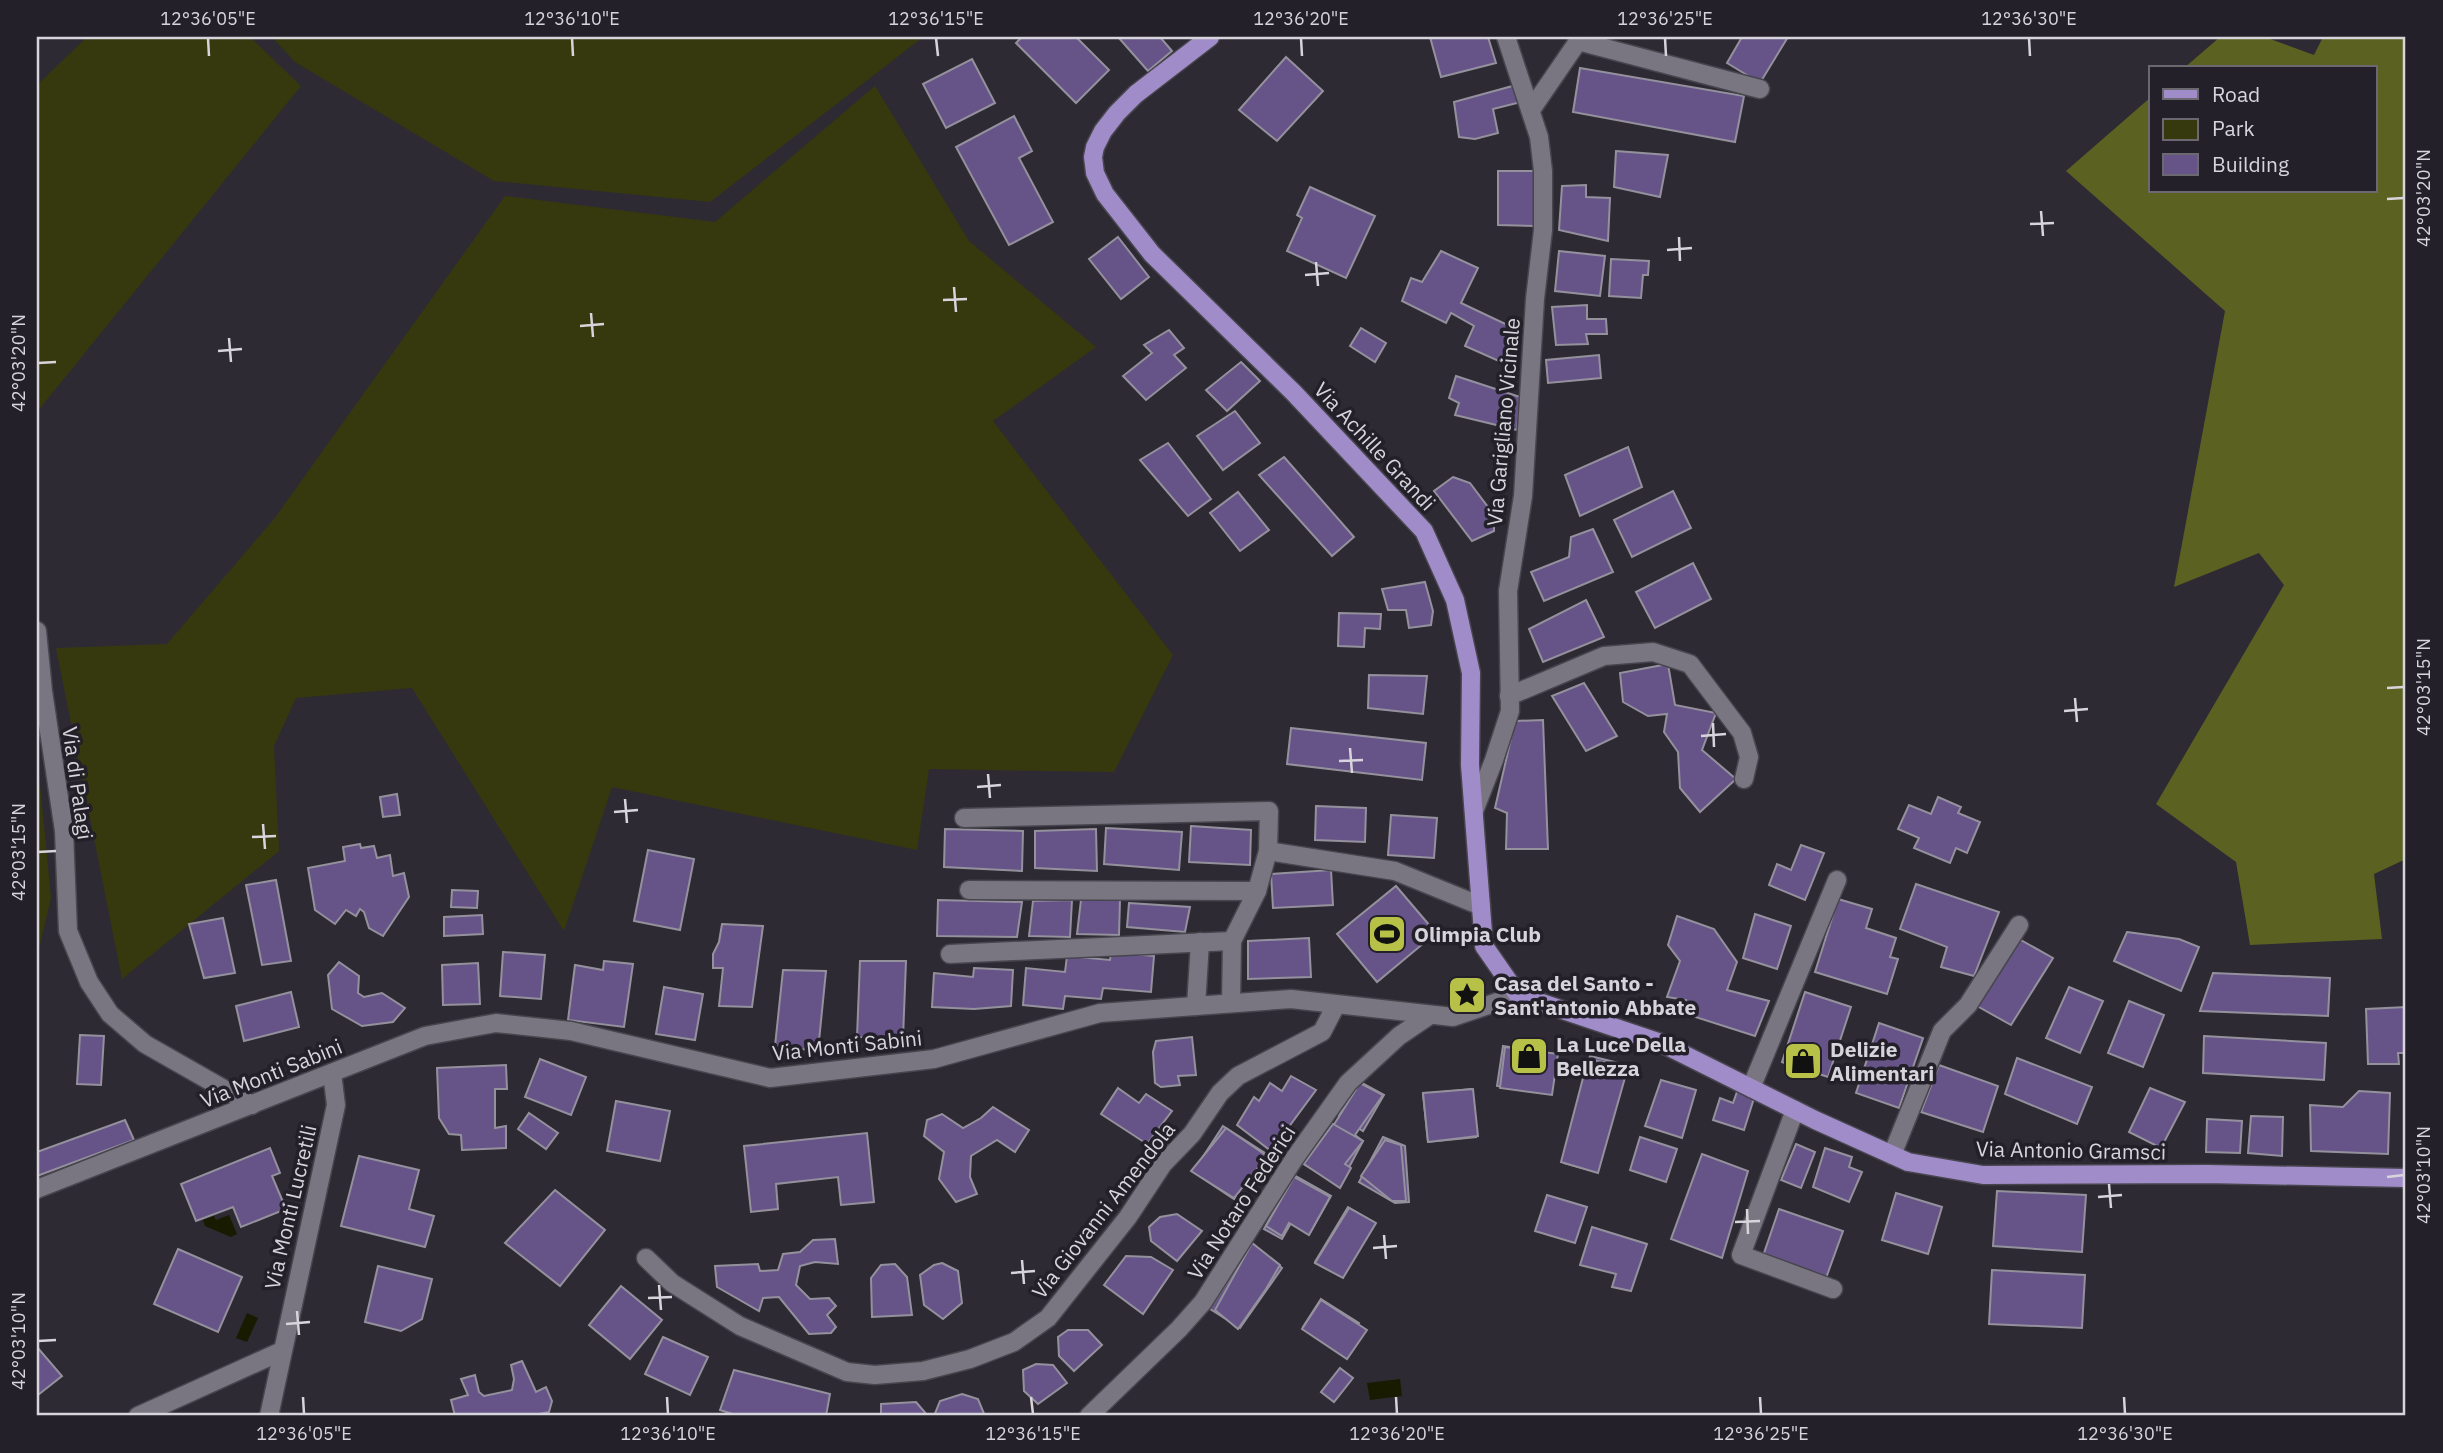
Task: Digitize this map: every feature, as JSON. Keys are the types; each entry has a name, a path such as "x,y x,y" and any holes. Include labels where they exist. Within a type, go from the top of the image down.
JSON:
{"main road":[{"name":"Via Achille Grandi","path":"1210,37 1147,85 1117,113 1095,147 1095,173 1105,194 1152,254 1294,393 1424,531 1455,600 1471,673 1470,765 1484,946 1518,995"},
{"name":"Via Antonio Gramsci","path":"1518,995 1661,1043 1794,1110 1908,1162 1983,1175 2207,1174 2406,1178"}],"street":[{"name":"Via Garigliano Vicinale","path":"1474,810 1510,710 1508,591 1523,496 1535,299 1543,230 1542,160 1531,110 1506,37"},
{"path":"1531,110 1579,39 1760,89"},
{"name":"Via di Palagi","path":"37,631 64,831 68,931 89,982 110,1014 145,1044 252,1105"},
{"path":"1509,696 1604,656 1653,652 1690,664 1742,733 1749,757 1744,779"},
{"path":"964,818 1269,811 1268,850 1257,891 1232,941 1231,1003"},
{"path":"1268,850 1395,871 1481,906"},
{"path":"1751,1088 1837,880"},
{"path":"969,890 1257,891"},
{"path":"1892,1155 1942,1031 1968,1005 2019,925"},
{"path":"950,954 1232,941"},
{"path":"1196,1006 1200,942"},
{"name":"Via Monti Sabini","path":"37,1189 425,1036 496,1023 571,1031 770,1078 934,1059 1100,1013 1291,999 1453,1017 1518,995"},
{"name":"Via Giovanni Amendola","path":"646,1258 672,1283 740,1326 846,1372 875,1375 923,1371 970,1359 1014,1342 1048,1318 1128,1217 1163,1164 1192,1134 1220,1093 1238,1076 1322,1031 1336,1004"},
{"name":"Via Notaro Federici","path":"1089,1416 1179,1329 1203,1302 1294,1159 1348,1083 1399,1036 1430,1015"},
{"name":"Via Monti Lucretili","path":"269,1416 336,1105 332,1073"},
{"path":"1794,1110 1741,1255 1833,1289"},
{"path":"138,1416 282,1351"}],"green space":[{"path":"87,37 250,37 301,86 37,412 37,85"},
{"path":"272,37 923,37 710,202 494,181 295,62"},
{"path":"2220,37 2265,37 2314,55 2323,37 2406,37 2406,859 2374,874 2382,939 2250,945 2236,862 2156,804 2284,585 2259,553 2174,587 2225,311 2066,171 2149,99 2149,192 2376,192 2376,66 2186,66"},
{"path":"875,86 969,241 1096,347 993,421 1173,655 1114,772 929,769 917,850 612,787 564,931 412,688 296,698 274,746 279,851 122,979 56,648 167,644 274,519 505,196 715,222"},
{"path":"37,752 51,898 37,957"}],"shaded area":[{"path":"229,1215 237,1234 231,1237 205,1226 203,1220 214,1216 216,1220"},
{"path":"247,1313 258,1318 247,1342 236,1338"},
{"path":"1400,1379 1402,1396 1370,1400 1367,1383"}],"building":[{"path":"1022,37 1076,37 1109,70 1076,103 1016,43"},
{"path":"1118,37 1160,37 1172,51 1148,71"},
{"path":"1430,37 1488,37 1496,63 1441,77"},
{"path":"1742,37 1788,37 1760,83 1727,63"},
{"path":"1286,57 1323,91 1277,141 1239,110"},
{"path":"972,59 995,103 946,128 923,84"},
{"path":"1580,68 1744,96 1735,142 1573,112"},
{"path":"1516,85 1521,102 1493,109 1498,133 1475,139 1459,137 1454,102"},
{"path":"1014,116 1032,151 1019,158 1053,222 1009,245 956,147"},
{"path":"1616,151 1668,155 1660,197 1614,187"},
{"path":"1498,171 1535,171 1535,226 1498,225"},
{"path":"1586,185 1586,197 1610,198 1608,241 1559,230 1562,186"},
{"path":"1310,187 1375,216 1346,278 1287,251 1302,218 1297,215"},
{"path":"1118,237 1149,277 1121,299 1089,259"},
{"path":"1441,251 1478,268 1461,303 1516,329 1501,362 1465,346 1474,326 1451,313 1446,323 1402,301 1411,278 1422,282"},
{"path":"1559,251 1605,256 1600,296 1555,291"},
{"path":"1611,259 1649,261 1648,275 1643,275 1641,298 1609,296"},
{"path":"1587,305 1587,319 1606,319 1607,334 1586,334 1588,344 1556,345 1552,307"},
{"path":"1361,328 1386,343 1375,362 1350,346"},
{"path":"1169,330 1184,348 1174,355 1186,368 1146,400 1123,376 1152,353 1144,345"},
{"path":"1599,355 1601,378 1548,383 1546,360"},
{"path":"1241,362 1260,381 1227,411 1206,390"},
{"path":"1456,376 1520,397 1517,430 1455,415 1459,403 1449,398"},
{"path":"1235,411 1260,443 1223,470 1197,436"},
{"path":"1168,443 1211,499 1188,516 1140,460"},
{"path":"1628,447 1642,487 1580,516 1565,475"},
{"path":"1284,457 1354,537 1332,556 1259,475"},
{"path":"1453,477 1470,483 1494,515 1494,531 1472,541 1434,491"},
{"path":"1673,491 1691,528 1632,557 1614,520"},
{"path":"1238,492 1269,530 1240,551 1210,513"},
{"path":"1593,529 1613,572 1544,601 1531,572 1569,557 1571,537"},
{"path":"1693,563 1711,599 1655,628 1636,592"},
{"path":"1425,582 1433,611 1431,625 1409,628 1406,610 1388,610 1382,589"},
{"path":"1586,600 1604,637 1543,662 1529,629"},
{"path":"1339,613 1381,614 1380,629 1365,628 1364,647 1338,646"},
{"path":"1668,664 1675,705 1716,713 1702,750 1736,779 1700,812 1680,788 1678,752 1664,732 1667,714 1648,716 1623,702 1620,673"},
{"path":"1369,675 1427,676 1423,714 1368,708"},
{"path":"1584,683 1617,736 1586,751 1552,696"},
{"path":"1543,720 1548,849 1506,849 1507,813 1495,808 1515,721"},
{"path":"1291,728 1426,743 1422,780 1287,764"},
{"path":"397,794 400,815 383,817 380,797"},
{"path":"1938,797 1961,807 1958,813 1980,822 1967,853 1956,848 1950,863 1914,848 1919,838 1898,829 1909,805 1931,814"},
{"path":"1316,806 1366,808 1365,842 1315,840"},
{"path":"1391,815 1437,818 1434,858 1388,855"},
{"path":"1191,826 1251,830 1250,865 1189,862"},
{"path":"1106,828 1182,832 1179,870 1104,864"},
{"path":"945,829 1023,831 1022,871 944,867"},
{"path":"1096,829 1097,871 1035,868 1035,831"},
{"path":"360,844 361,848 374,846 377,858 390,855 393,876 404,873 409,897 383,936 369,928 364,912 360,909 356,916 346,910 335,924 315,910 308,868 345,861 343,847"},
{"path":"1801,845 1824,853 1805,900 1769,885 1777,864 1791,870"},
{"path":"648,850 694,859 680,930 634,921"},
{"path":"1331,870 1333,905 1273,908 1271,874"},
{"path":"276,880 291,961 262,965 246,885"},
{"path":"1916,884 1999,912 1974,976 1941,967 1947,947 1900,929"},
{"name":"Olimpia Club","path":"1396,886 1436,933 1377,982 1337,934"},
{"path":"452,890 478,891 477,908 451,907"},
{"path":"1838,899 1872,909 1866,928 1896,938 1890,957 1898,959 1887,994 1815,972"},
{"path":"938,900 1022,902 1017,937 937,936"},
{"path":"1072,900 1070,937 1029,936 1033,901"},
{"path":"1081,900 1120,900 1119,935 1077,934"},
{"path":"1129,903 1190,907 1185,932 1127,927"},
{"path":"1755,914 1791,926 1777,969 1743,958"},
{"path":"482,915 483,934 444,936 444,917"},
{"path":"1677,916 1714,929 1737,962 1727,990 1769,1001 1755,1036 1683,1013 1686,1000 1667,997 1680,961 1668,945"},
{"path":"223,918 235,973 204,978 189,924"},
{"path":"722,924 763,926 752,1007 719,1006 723,968 713,968 713,954 719,942"},
{"path":"2127,932 2179,939 2199,947 2181,991 2114,961"},
{"path":"1309,938 1311,977 1248,979 1248,941"},
{"path":"2019,939 2053,958 2011,1025 1977,1006"},
{"path":"503,952 545,955 541,999 500,996"},
{"path":"1111,952 1154,956 1151,992 1103,988 1101,999 1065,996 1063,1009 1023,1005 1026,968 1065,972 1067,956 1110,960"},
{"path":"604,961 633,964 624,1027 568,1020 575,965 603,970"},
{"path":"860,961 906,961 903,1038 857,1037"},
{"path":"339,962 359,976 358,993 364,997 382,993 405,1008 393,1022 362,1026 332,1009 328,975"},
{"path":"478,963 480,1004 443,1005 442,965"},
{"path":"974,968 1013,970 1011,1006 974,1009 932,1007 934,973 973,977"},
{"path":"783,970 826,971 818,1051 775,1046"},
{"path":"2213,973 2330,978 2328,1016 2200,1011"},
{"path":"664,987 703,994 695,1040 656,1034"},
{"path":"2069,987 2103,1001 2080,1053 2046,1038"},
{"path":"291,992 299,1027 244,1041 236,1006"},
{"path":"1805,992 1851,1007 1828,1077 1782,1062"},
{"path":"2129,1001 2164,1015 2143,1067 2108,1053"},
{"path":"2406,1007 2406,1053 2398,1053 2399,1064 2368,1064 2366,1009"},
{"path":"1879,1023 1923,1038 1899,1108 1856,1093"},
{"path":"80,1035 104,1036 101,1085 77,1084"},
{"path":"2204,1036 2326,1043 2324,1080 2203,1073"},
{"path":"1192,1037 1196,1075 1178,1076 1180,1085 1161,1087 1155,1083 1153,1052 1156,1041"},
{"path":"1503,1046 1556,1054 1550,1094 1497,1086"},
{"path":"1505,1047 1558,1054 1552,1095 1500,1088"},
{"path":"1590,1056 1627,1065 1597,1172 1564,1163"},
{"path":"2017,1058 2092,1087 2077,1124 2005,1094"},
{"path":"540,1059 586,1077 571,1115 525,1097"},
{"path":"1588,1059 1628,1067 1598,1173 1561,1162"},
{"path":"506,1065 507,1089 495,1089 495,1128 506,1126 506,1148 462,1150 461,1135 449,1134 439,1118 437,1068"},
{"path":"1939,1065 1998,1086 1983,1132 1921,1112"},
{"path":"1291,1076 1316,1090 1271,1151 1237,1125 1254,1097 1259,1101 1270,1083 1282,1091"},
{"path":"1661,1080 1696,1090 1682,1138 1645,1126"},
{"path":"1360,1082 1384,1095 1363,1131 1339,1116 1347,1096"},
{"path":"1360,1083 1383,1095 1355,1135 1363,1141 1339,1186 1302,1163 1335,1123"},
{"path":"1118,1088 1139,1103 1146,1094 1172,1111 1147,1144 1101,1114"},
{"path":"2150,1088 2185,1102 2161,1148 2129,1132"},
{"path":"1471,1089 1476,1137 1428,1142 1423,1094"},
{"path":"1473,1089 1478,1136 1428,1142 1423,1093"},
{"path":"1738,1089 1755,1095 1744,1130 1713,1120 1720,1098 1733,1103"},
{"path":"2359,1091 2390,1093 2388,1154 2311,1151 2310,1105 2343,1107"},
{"path":"616,1101 670,1111 660,1161 607,1151"},
{"path":"993,1107 1029,1130 1015,1152 997,1140 971,1156 970,1177 977,1194 956,1202 939,1179 944,1152 924,1136 927,1120 942,1114 963,1128 981,1118"},
{"path":"529,1113 558,1133 546,1149 518,1129"},
{"path":"2251,1116 2283,1117 2282,1156 2248,1153"},
{"path":"2207,1119 2242,1121 2240,1153 2206,1152"},
{"path":"125,1120 134,1140 37,1176 37,1152"},
{"path":"1333,1124 1363,1141 1345,1164 1351,1168 1340,1188 1304,1164"},
{"path":"1223,1126 1265,1153 1234,1199 1193,1172"},
{"path":"1226,1128 1267,1156 1234,1198 1191,1171"},
{"path":"867,1133 874,1202 841,1205 838,1177 776,1184 778,1209 751,1212 744,1146"},
{"path":"1383,1137 1405,1146 1409,1202 1395,1203 1359,1182"},
{"path":"1640,1137 1677,1149 1666,1182 1630,1170"},
{"path":"1385,1140 1401,1145 1406,1201 1392,1201 1361,1176"},
{"path":"1796,1144 1815,1152 1801,1188 1781,1180"},
{"path":"270,1148 280,1173 272,1176 286,1209 241,1227 233,1207 196,1221 181,1184"},
{"path":"1825,1148 1852,1157 1849,1167 1862,1172 1849,1202 1813,1187"},
{"path":"1702,1154 1748,1171 1722,1258 1671,1239"},
{"path":"359,1156 419,1170 409,1209 434,1216 425,1247 341,1226"},
{"path":"1294,1175 1331,1196 1310,1233 1291,1223 1282,1239 1264,1229"},
{"path":"1294,1177 1330,1197 1309,1235 1289,1223 1282,1236 1266,1226"},
{"path":"555,1190 605,1230 560,1286 505,1243"},
{"path":"1997,1191 2086,1195 2082,1252 1993,1246"},
{"path":"1896,1193 1942,1207 1928,1254 1882,1240"},
{"path":"1547,1195 1587,1207 1575,1243 1535,1231"},
{"path":"1348,1207 1374,1222 1342,1277 1315,1262"},
{"path":"1349,1208 1376,1223 1343,1278 1315,1263"},
{"path":"1779,1209 1843,1231 1825,1281 1762,1259"},
{"path":"1177,1214 1202,1231 1177,1261 1151,1241 1149,1227 1160,1217"},
{"path":"1592,1227 1647,1244 1631,1291 1612,1287 1616,1274 1580,1265"},
{"path":"835,1239 838,1264 815,1262 800,1266 796,1285 810,1299 829,1298 836,1306 827,1315 836,1327 831,1333 809,1334 779,1297 763,1298 759,1311 717,1287 715,1266 758,1264 760,1271 778,1270 783,1254 800,1252 813,1240"},
{"path":"1252,1243 1282,1268 1240,1328 1210,1309"},
{"path":"1252,1243 1280,1265 1238,1329 1215,1310"},
{"path":"178,1249 242,1277 218,1332 154,1304"},
{"path":"1126,1256 1151,1257 1173,1270 1143,1314 1104,1285"},
{"path":"942,1263 958,1271 962,1303 943,1319 924,1305 920,1275"},
{"path":"895,1264 907,1277 912,1315 872,1317 871,1278 881,1265"},
{"path":"378,1266 432,1279 422,1319 401,1331 365,1322"},
{"path":"1992,1270 2085,1275 2082,1328 1989,1324"},
{"path":"621,1286 662,1320 630,1359 589,1325"},
{"path":"1321,1299 1359,1323 1340,1352 1303,1327"},
{"path":"1321,1300 1367,1330 1347,1359 1302,1329"},
{"path":"1068,1330 1088,1330 1102,1345 1074,1371 1059,1356 1058,1337"},
{"path":"663,1337 708,1357 690,1395 645,1374"},
{"path":"37,1347 62,1376 38,1395 37,1394"},
{"path":"522,1361 536,1392 546,1387 552,1401 549,1412 529,1416 455,1416 451,1400 468,1395 461,1379 475,1375 479,1392 484,1396 512,1390 514,1379 511,1365"},
{"path":"1036,1364 1053,1365 1067,1383 1038,1404 1024,1391 1023,1370"},
{"path":"1340,1368 1353,1378 1334,1402 1321,1392"},
{"path":"734,1370 830,1394 826,1416 739,1416 720,1410"},
{"path":"962,1394 978,1399 985,1416 934,1416 940,1401"},
{"path":"916,1402 928,1416 881,1416 881,1404"}],"place":[{"name":"Olimpia Club","path":"1387,934"},
{"name":"Casa del Santo - Sant'antonio Abbate","path":"1467,995"},
{"name":"La Luce Della Bellezza","path":"1529,1056"},
{"name":"Delizie Alimentari","path":"1803,1061"}]}
